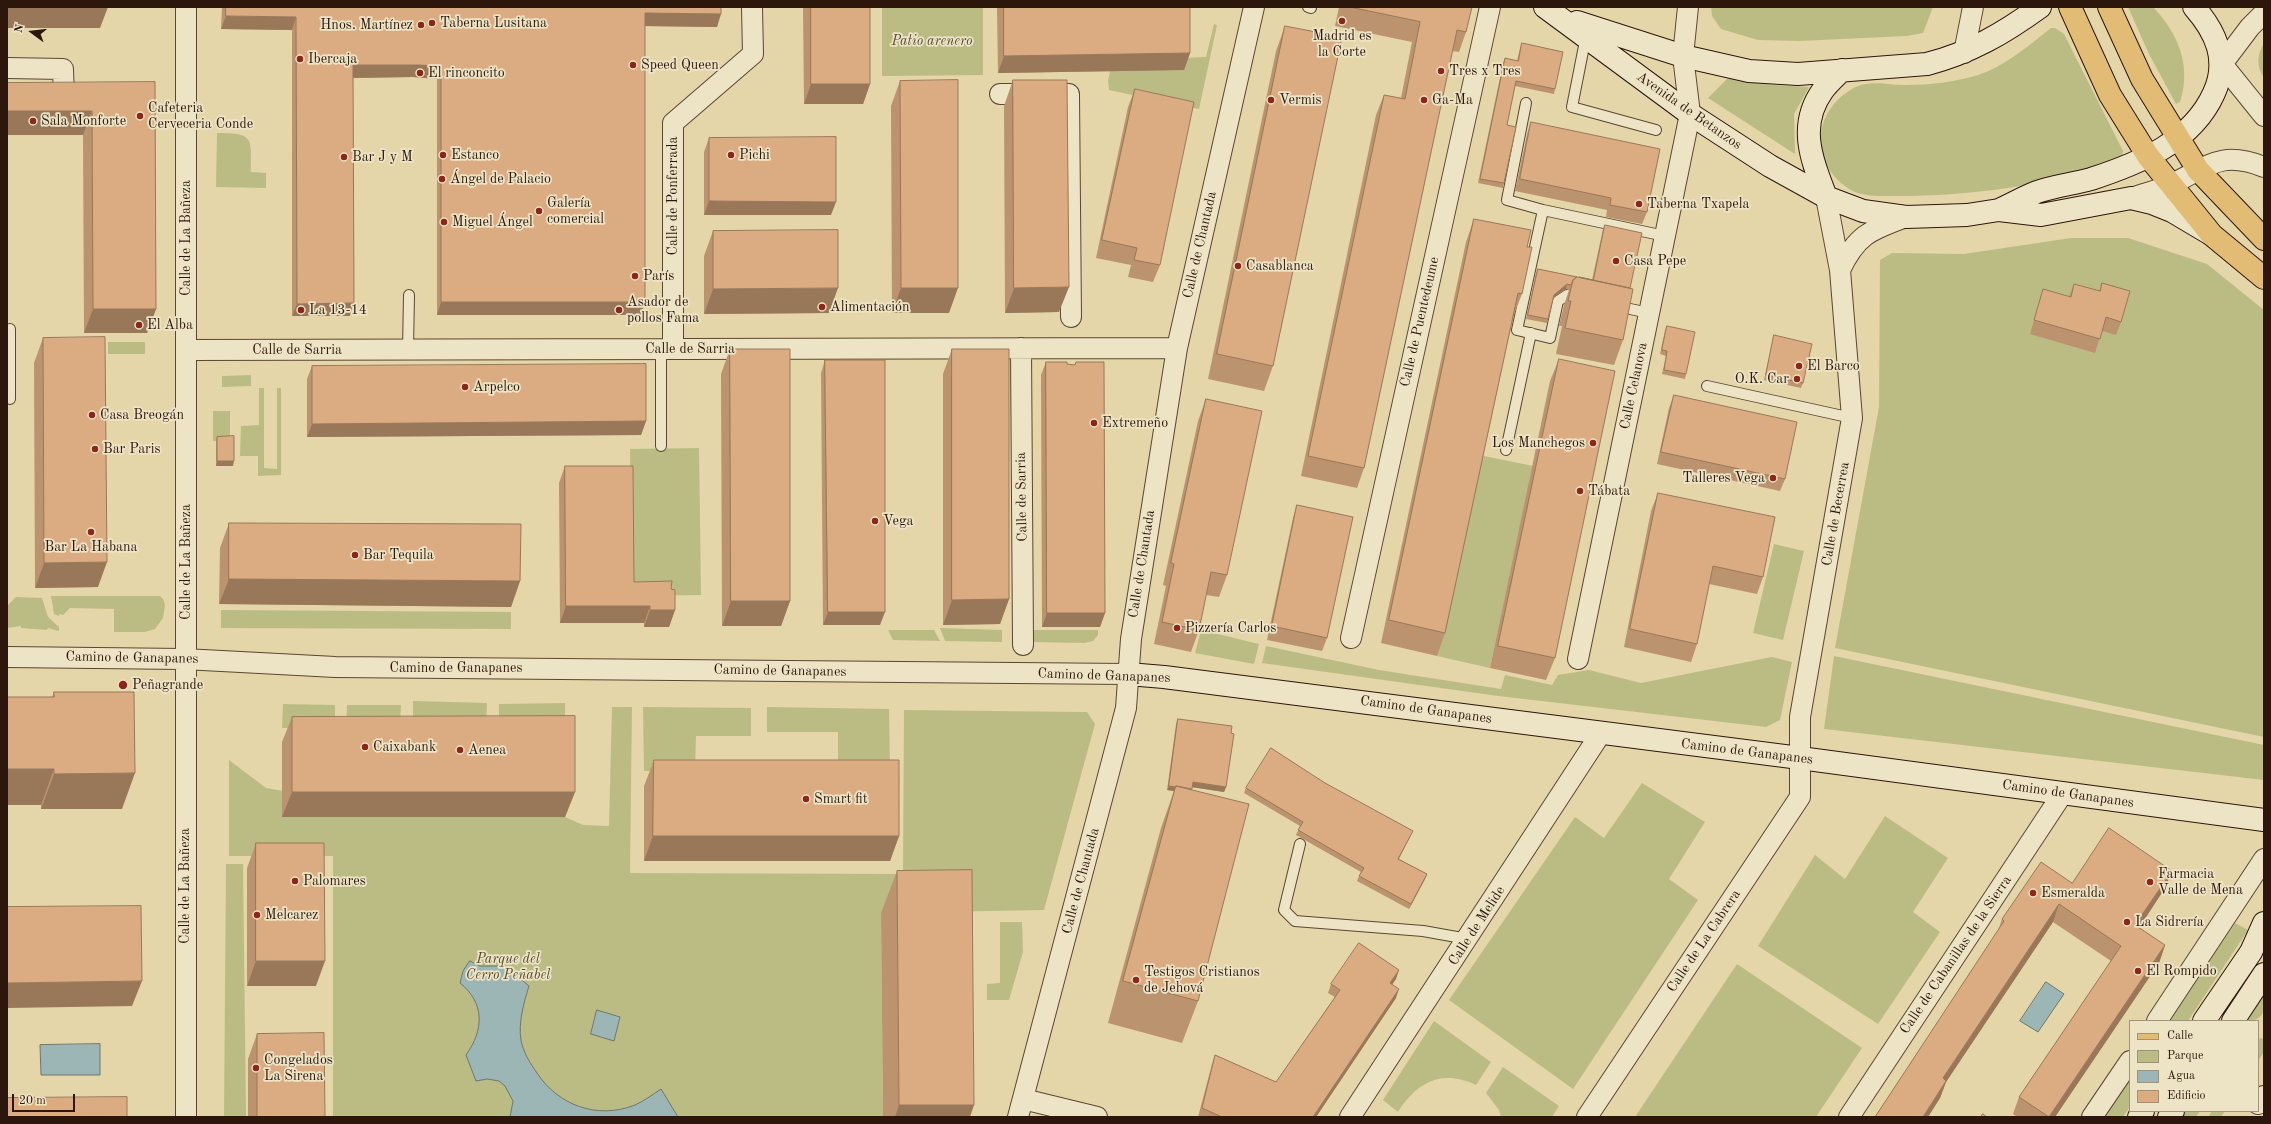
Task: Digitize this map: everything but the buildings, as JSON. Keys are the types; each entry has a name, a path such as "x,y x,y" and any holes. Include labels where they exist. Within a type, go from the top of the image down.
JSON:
{"main road":[{"path":"2070,7 2110,95 2148,156 2212,235 2264,278"},
{"path":"2109,7 2142,78 2198,170 2264,239"}],"street":[{"name":"Calle de La Bañeza","path":"186,7 184,659 186,1117"},
{"name":"Calle de Ponferrada","path":"667,349 674,123 753,54 752,7"},
{"name":"Calle de Chantada","path":"1021,1108 1126,708 1131,639 1177,348 1254,7"},
{"name":"Calle de Puentedeume","path":"1351,638 1490,7"},
{"name":"Calle Celanova","path":"1578,659 1690,114 1683,56 1688,7"},
{"path":"1964,53 1973,7"},
{"name":"Avenida de Betanzos","path":"1552,11 1683,56 1749,71 1798,74 1927,64 1964,53 2007,31 2040,7"},
{"path":"2194,7 2206,21 2216,42 2222,64 2264,116"},
{"name":"Avenida de Betanzos","path":"1552,11 1690,114 1770,166 1826,197 1863,211 1906,217 1967,215 1999,210"},
{"path":"1999,210 2038,192 2091,179 2148,156 2178,139 2192,127 2210,101 2217,86 2222,64 2250,27 2264,13"},
{"path":"7,68 63,69 64,97"},
{"path":"1826,197 1810,152 1808,132 1811,116 1822,90 1842,70"},
{"path":"1000,94 1069,94 1071,317"},
{"path":"1999,210 2041,214 2131,198 2171,185 2198,170 2223,159 2249,162 2264,168"},
{"name":"Calle de Becerrea","path":"1800,758 1800,717 1852,418 1840,270 1826,197"},
{"path":"2131,198 2152,202 2172,211 2212,235"},
{"name":"Calle de Becerrea","path":"1840,270 1848,252 1872,229 1906,217"},
{"name":"Calle de Sarria","path":"1021,348 1023,645"},
{"name":"Calle de Sarria","path":"186,350 1177,348"},
{"name":"Camino de Ganapanes","path":"7,656 184,659 335,667 1128,674 1171,678 1800,758 2264,820"},
{"name":"Calle de Melide","path":"1350,1117 1602,733"},
{"name":"Calle de La Cabrera","path":"1586,1117 1800,797 1800,758"},
{"name":"Calle de Cabanillas de la Sierra","path":"1849,1117 2063,793"},
{"path":"2158,1020 2264,859"},
{"path":"2205,1020 2251,952 2264,923"},
{"path":"2234,1020 2264,974"},
{"path":"2092,1117 2129,1062"},
{"path":"1021,1108 1097,1117"}],"lane":[{"path":"1586,36 1572,107 1656,130"},
{"path":"1526,104 1507,200 1544,210 1665,236"},
{"path":"1544,210 1517,330 1550,338 1558,301 1567,295 1589,300"},
{"path":"408,350 409,295"},
{"path":"1604,303 1649,313"},
{"path":"10,329 10,399"},
{"path":"1506,450 1531,333"},
{"path":"661,446 667,349"},
{"path":"1707,386 1852,418"},
{"path":"1300,844 1284,910 1294,921 1423,931 1468,939"}],"green space":[{"name":"Patio arenero","path":"882,7 983,7 983,75 882,76"},
{"path":"1711,7 1933,7 1923,33 1907,36 1799,41 1758,40 1721,29 1712,16"},
{"path":"2128,7 2153,7 2162,17 2176,39 2183,63 2184,76 2180,102 2176,104 2149,54"},
{"path":"1214,24 1217,25 1199,109 1109,90 1108,81 1110,71 1184,58 1206,57"},
{"path":"2051,28 2055,28 2064,34 2123,151 2122,156 2071,175 2042,182 1982,191 1924,196 1882,196 1860,194 1845,186 1827,167 1822,156 1820,143 1820,136 1824,122 1834,104 1850,90 1857,86 1866,84 1877,83 1905,85 1942,83 1978,75 2007,61"},
{"path":"2264,43 2264,78 2261,74 2258,60"},
{"path":"1728,78 1775,85 1809,87 1794,114 1795,154 1708,98"},
{"path":"217,133 238,134 244,136 248,140 251,152 251,172 266,173 266,188 216,187"},
{"path":"2071,238 2128,238 2207,264 2264,310 2264,737 1835,648 1879,407 1880,260 1892,253 1964,254"},
{"path":"108,342 145,342 145,354 108,354"},
{"path":"251,375 251,386 222,387 222,376"},
{"path":"259,388 264,388 264,468 277,469 277,388 281,388 281,475 258,476 258,456 240,456 241,426 259,425"},
{"path":"213,411 230,411 230,441 213,441"},
{"path":"699,448 701,595 631,596 630,449"},
{"path":"1479,455 1533,466 1490,668 1437,656"},
{"path":"1774,544 1804,551 1783,640 1753,633"},
{"path":"51,596 160,596 165,605 163,618 155,629 145,632 114,632 114,609 70,608 63,615 59,614 59,616 54,614"},
{"path":"16,597 42,598 48,617 59,627 59,631 48,628 47,630 21,628 21,626 7,628 7,606"},
{"path":"221,610 511,612 511,629 221,628"},
{"path":"940,628 1002,630 1002,642 945,641"},
{"path":"888,630 934,630 940,641 893,640"},
{"path":"1032,630 1098,630 1098,635 1093,641 1084,643 1032,642"},
{"path":"1201,630 1259,644 1254,664 1195,653"},
{"path":"1266,646 1379,670 1501,689 1505,675 1552,685 1558,675 1589,670 1641,683 1772,657 1792,662 1780,720 1766,727 1498,696 1262,663"},
{"path":"1834,656 2264,745 2264,780 1824,729"},
{"path":"413,701 487,703 486,728 413,726"},
{"path":"565,703 565,729 499,729 499,704"},
{"path":"283,704 335,705 335,729 282,728"},
{"path":"347,705 401,705 400,728 346,729"},
{"name":"Parque del Cerro Peñabel","path":"612,707 632,707 630,873 903,874 904,710 1087,712 1095,724 1044,910 881,913 883,1117 333,1117 333,856 229,856 229,760 266,788 283,791 283,817 565,817 583,825 609,826"},
{"path":"643,707 751,708 751,736 696,736 695,771 644,771"},
{"path":"767,707 889,709 890,772 838,771 838,732 767,732"},
{"path":"1642,783 1705,822 1669,879 1698,900 1573,1089 1449,1000 1575,817 1604,838"},
{"path":"1885,816 1948,858 1913,912 1940,932 1878,1024 1758,946 1815,855 1845,879"},
{"path":"226,864 243,864 246,1117 224,1117"},
{"path":"1000,922 1022,922 1023,952 1009,1000 987,1000 987,984 1000,983"},
{"path":"2235,923 2248,930 2189,1020 2170,1020"},
{"path":"1737,964 1862,1048 1816,1117 1635,1117"},
{"path":"2264,991 2263,1013 2257,1019 2245,1020"},
{"path":"1434,1021 1491,1062 1476,1085 1464,1080 1452,1078 1431,1081 1413,1093 1398,1112 1383,1100"},
{"path":"2260,1038 2264,1039 2264,1052 2259,1060"},
{"path":"1503,1067 1559,1106 1552,1117 1501,1117 1499,1110 1486,1093"},
{"path":"2129,1081 2129,1108 2123,1117 2105,1117"},
{"path":"2183,1112 2199,1112 2196,1117 2180,1117"},
{"path":"2211,1112 2224,1112 2221,1117 2208,1117"}],"water":[{"path":"470,961 480,966 505,966 529,986 523,1006 520,1027 523,1049 534,1069 556,1094 580,1107 607,1111 635,1105 661,1089 678,1117 510,1117 513,1101 505,1086 499,1081 487,1079 476,1081 466,1055 472,1046 479,1027 478,1008 474,999 460,983 463,971"},
{"path":"2046,982 2064,994 2038,1032 2020,1021"},
{"path":"597,1010 620,1017 614,1041 591,1034"},
{"path":"100,1044 100,1075 41,1075 40,1045"}],"place":[{"name":"Madrid es la Corte","path":"1342,21"},
{"name":"Taberna Lusitana","path":"432,23"},
{"name":"Hnos. Martínez","path":"421,25"},
{"name":"Ibercaja","path":"300,59"},
{"name":"Speed Queen","path":"633,65"},
{"name":"Tres x Tres","path":"1441,71"},
{"name":"El rinconcito","path":"420,73"},
{"name":"Vermis","path":"1271,100"},
{"name":"Ga-Ma","path":"1424,100"},
{"name":"Cafeteria Cerveceria Conde","path":"140,116"},
{"name":"Sala Monforte","path":"33,121"},
{"name":"Estanco","path":"443,155"},
{"name":"Pichi","path":"731,155"},
{"name":"Bar J y M","path":"344,157"},
{"name":"Ángel de Palacio","path":"442,179"},
{"name":"Taberna Txapela","path":"1639,204"},
{"name":"Galería comercial","path":"539,211"},
{"name":"Miguel Ángel","path":"444,222"},
{"name":"Casa Pepe","path":"1616,261"},
{"name":"Casablanca","path":"1238,266"},
{"name":"París","path":"635,276"},
{"name":"Alimentación","path":"822,307"},
{"name":"La 13-14","path":"301,310"},
{"name":"Asador de pollos Fama","path":"619,310"},
{"name":"El Alba","path":"139,325"},
{"name":"El Barco","path":"1799,366"},
{"name":"O.K. Car","path":"1797,379"},
{"name":"Arpelco","path":"465,387"},
{"name":"Casa Breogán","path":"92,415"},
{"name":"Extremeño","path":"1094,423"},
{"name":"Los Manchegos","path":"1593,443"},
{"name":"Bar Paris","path":"95,449"},
{"name":"Talleres Vega","path":"1773,478"},
{"name":"Tábata","path":"1580,491"},
{"name":"Vega","path":"875,521"},
{"name":"Bar La Habana","path":"91,532"},
{"name":"Bar Tequila","path":"355,555"},
{"name":"Pizzería Carlos","path":"1177,628"},
{"name":"Peñagrande","path":"123,685"},
{"name":"Caixabank","path":"365,747"},
{"name":"Aenea","path":"460,750"},
{"name":"Smart fit","path":"806,799"},
{"name":"Palomares","path":"295,881"},
{"name":"Farmacia Valle de Mena","path":"2150,882"},
{"name":"Esmeralda","path":"2033,893"},
{"name":"Melcarez","path":"257,915"},
{"name":"La Sidrería","path":"2127,922"},
{"name":"El Rompido","path":"2138,971"},
{"name":"Testigos Cristianos de Jehová","path":"1136,980"},
{"name":"Congelados La Sirena","path":"256,1068"}]}
